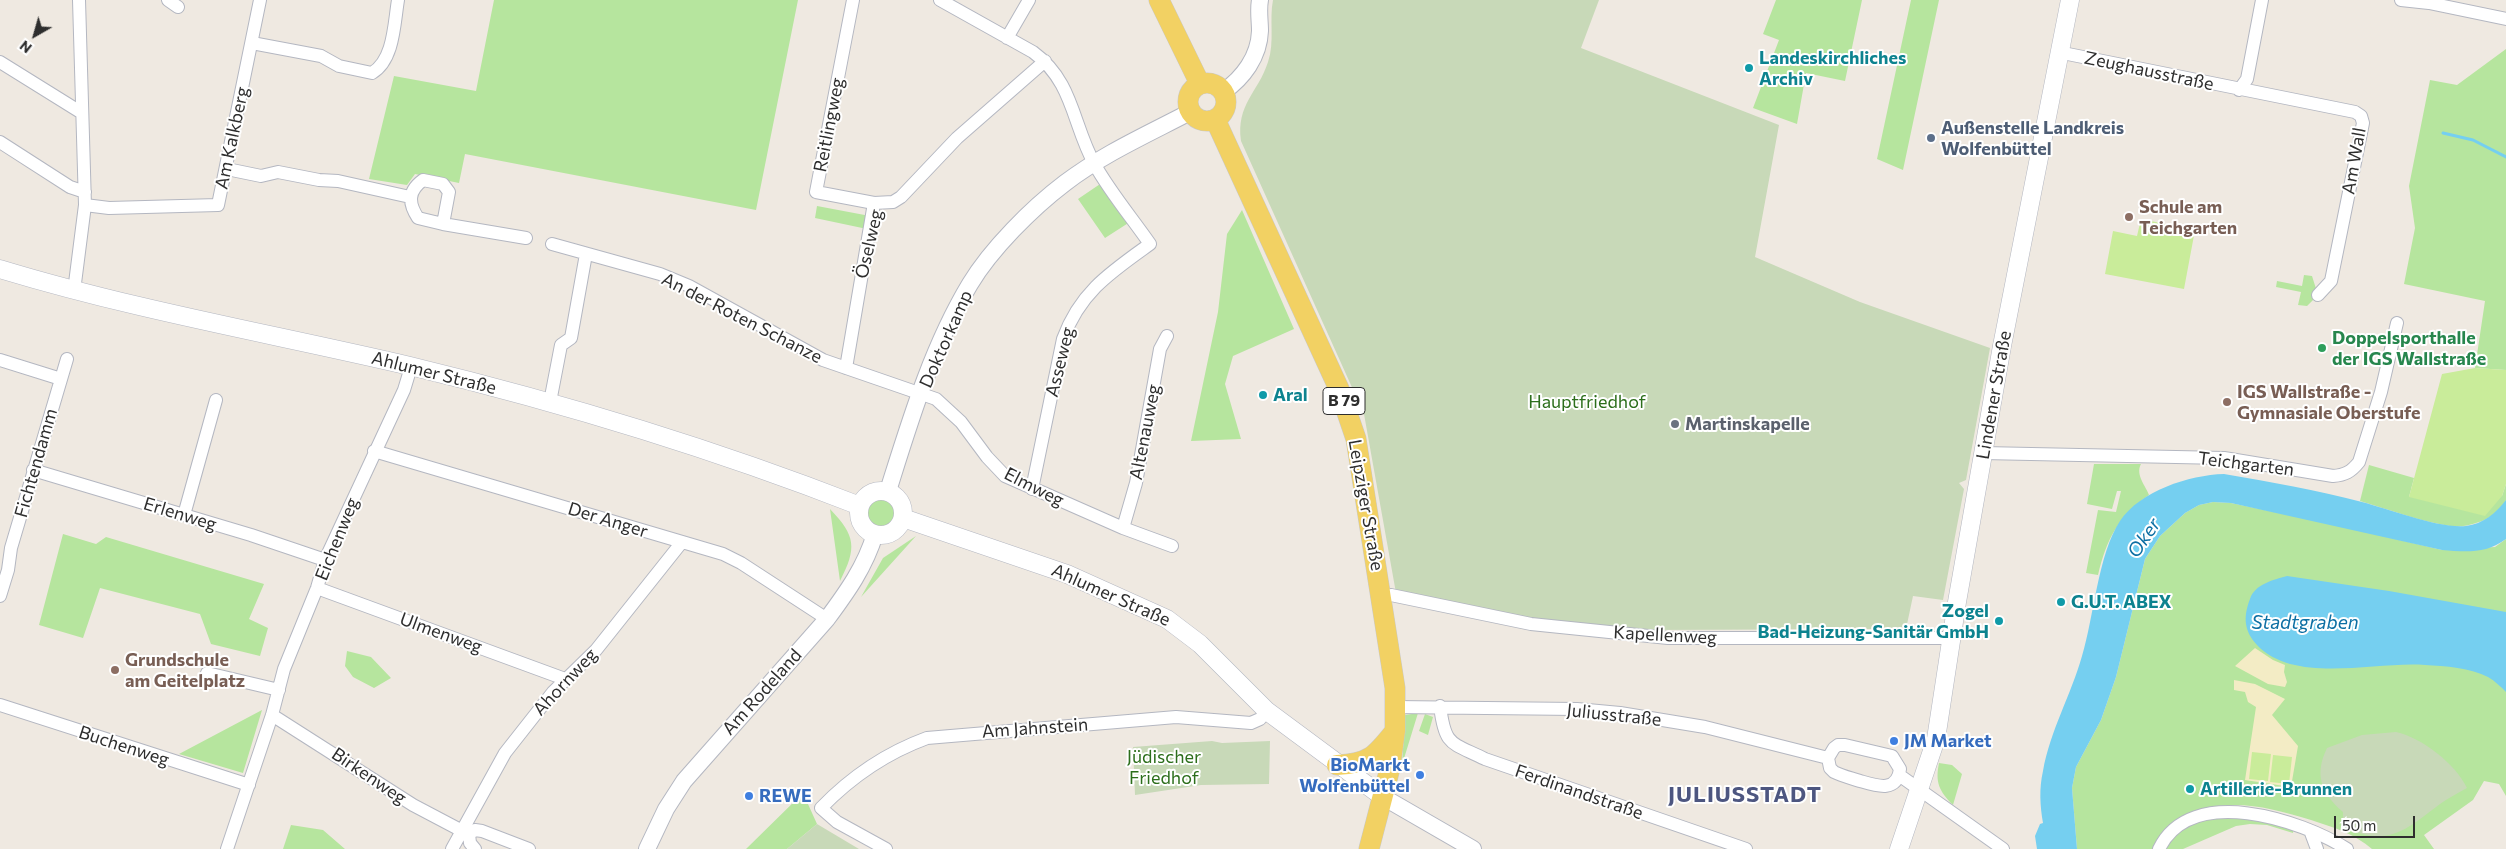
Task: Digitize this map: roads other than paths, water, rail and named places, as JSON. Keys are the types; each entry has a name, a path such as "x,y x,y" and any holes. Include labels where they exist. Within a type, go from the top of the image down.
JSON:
{"main road":[{"path":"1159,0 1200,84"},
{"name":"Lindener Straße","path":"1899,849 1936,739 1984,453 2058,52 2070,0"},
{"path":"1200,84 1213,84 1223,92 1225,105 1222,113 1215,119 1201,121 1190,112 1188,96 1200,84"},
{"name":"Leipziger Straße","path":"1215,119 1347,410 1359,458 1393,667 1394,731 1383,797"},
{"name":"Ahlumer Straße","path":"0,269 74,291 410,366 550,402 754,467 860,506"},
{"path":"878,490 888,491 901,502 903,518 895,531 885,535 875,534 861,523 860,506 869,494 878,490"},
{"name":"Ahlumer Straße","path":"903,518 1030,560 1156,613 1200,644 1267,711 1337,765 1383,797"},
{"path":"1337,765 1353,764 1370,759 1394,731"},
{"name":"B 79","path":"1369,849 1383,797"}],"street":[{"path":"74,291 85,206 79,0"},
{"name":"Am Kalkberg","path":"85,206 109,208 218,205 227,169 260,0"},
{"path":"252,43 321,56 339,66 372,73 381,68 387,58 398,0"},
{"name":"Reitlingweg","path":"853,0 816,192 874,203"},
{"path":"940,0 1045,61"},
{"path":"1007,38 1028,0"},
{"path":"1223,92 1242,76 1256,49 1260,32 1260,0"},
{"path":"2239,90 2247,79 2262,0"},
{"path":"2401,0 2418,1 2506,19"},
{"name":"Zeughausstraße","path":"2058,52 2239,90"},
{"name":"Öselweg","path":"846,368 874,203 893,202 901,197 958,138 1045,61"},
{"name":"Asseweg","path":"1032,489 1063,339 1070,321 1089,292 1150,244 1094,164 1067,91 1045,61"},
{"path":"0,62 82,113"},
{"name":"Am Wall","path":"2239,90 2355,112 2361,116 2363,123 2331,281 2318,295"},
{"name":"Doktorkamp","path":"888,491 921,393 948,324 976,276 1025,217 1066,182 1094,164 1190,112"},
{"path":"0,142 70,187 85,192"},
{"path":"227,169 261,176 278,172 319,180 338,181 410,197"},
{"path":"443,224 449,192 443,184 423,180 416,186 410,197 412,209 418,218 443,224 526,238"},
{"name":"An der Roten Schanze","path":"552,244 650,271 689,286 823,360 846,368"},
{"path":"550,402 562,345 572,338 586,254"},
{"name":"Teichgarten","path":"1984,453 2224,458 2342,476 2352,471 2360,462 2386,374 2397,323"},
{"name":"Altenauweg","path":"1123,528 1136,483 1160,349 1167,336"},
{"name":"Fichtendamm","path":"0,596 8,570 6,547 33,470 67,359"},
{"path":"0,360 61,378"},
{"name":"Eichenweg","path":"227,849 272,715 278,690 299,629 317,588 325,560 404,390 410,366"},
{"path":"846,368 921,393"},
{"name":"Elmweg","path":"921,393 936,399 947,408 1004,476 1123,528 1172,546"},
{"path":"184,515 216,400"},
{"name":"Der Anger","path":"374,451 723,554 741,563 827,619"},
{"name":"Erlenweg","path":"33,470 325,560"},
{"name":"Am Rodeland","path":"647,849 666,809 684,781 827,619 858,577 875,534"},
{"name":"Ahornweg","path":"452,849 465,832 504,752 565,679 596,650 682,542"},
{"name":"Ulmenweg","path":"317,588 565,679"},
{"name":"Kapellenweg","path":"1382,597 1391,595 1531,624 1668,638 1952,638"},
{"path":"207,673 278,690"},
{"name":"Buchenweg","path":"0,705 249,785"},
{"name":"Ferdinandstraße","path":"1440,706 1443,731 1453,743 1485,759 1746,849"},
{"name":"Juliusstraße","path":"1395,707 1577,709 1620,713 1705,727 1828,758"},
{"name":"Am Jahnstein","path":"886,849 837,822 821,808 862,772 896,750 928,738 1176,717 1251,722 1260,719 1267,711"},
{"name":"Birkenweg","path":"272,715 413,806 465,832 482,831 529,849"},
{"path":"1844,745 1892,756 1898,764 1899,775 1892,785 1881,787 1834,772 1830,768 1828,758 1834,748 1844,745"},
{"path":"1899,775 2004,849"},
{"path":"1383,797 1473,849"},
{"path":"2159,849 2167,835 2179,825 2193,818 2238,812 2266,816 2311,832 2347,849"},
{"path":"465,832 475,849"},
{"path":"2311,832 2318,849"}],"water":[{"name":"Oker","path":"2224,474 2328,494 2429,522 2455,526 2478,523 2498,509 2506,500 2506,539 2483,550 2451,551 2231,503 2213,502 2199,505 2185,513 2160,536 2145,559 2116,677 2101,720 2076,767 2072,788 2077,849 2037,849 2035,836 2040,824 2043,823 2040,790 2046,756 2082,656 2101,568 2113,535 2120,521 2129,510 2152,493 2181,481"},
{"name":"Stadtgraben","path":"2287,576 2389,591 2506,612 2506,692 2488,677 2474,671 2458,668 2433,665 2405,665 2314,668 2292,664 2273,657 2257,645 2249,634 2246,624 2246,612 2252,594 2260,586"}],"waterway":[{"path":"2443,133 2473,140 2506,157"}],"place":[{"name":"Landeskirchliches Archiv","path":"1749,68"},
{"name":"Außenstelle Landkreis Wolfenbüttel","path":"1931,138"},
{"name":"Schule am Teichgarten","path":"2129,217"},
{"name":"Doppelsporthalle der IGS Wallstraße","path":"2322,348"},
{"name":"Aral","path":"1263,395"},
{"name":"IGS Wallstraße - Gymnasiale Oberstufe","path":"2227,402"},
{"name":"Martinskapelle","path":"1675,424"},
{"name":"G.U.T. ABEX","path":"2061,602"},
{"name":"Zogel Bad-Heizung-Sanitär GmbH","path":"1999,621"},
{"name":"Grundschule am Geitelplatz","path":"115,670"},
{"name":"JM Market","path":"1894,741"},
{"name":"BioMarkt Wolfenbüttel","path":"1420,775"},
{"name":"Artillerie-Brunnen","path":"2190,789"},
{"name":"REWE","path":"749,796"}],"district":[{"name":"JULIUSSTADT","path":"1745,795"}],"park label":[{"name":"Hauptfriedhof","path":"1587,402"},
{"name":"Jüdischer Friedhof","path":"1164,768"}]}
